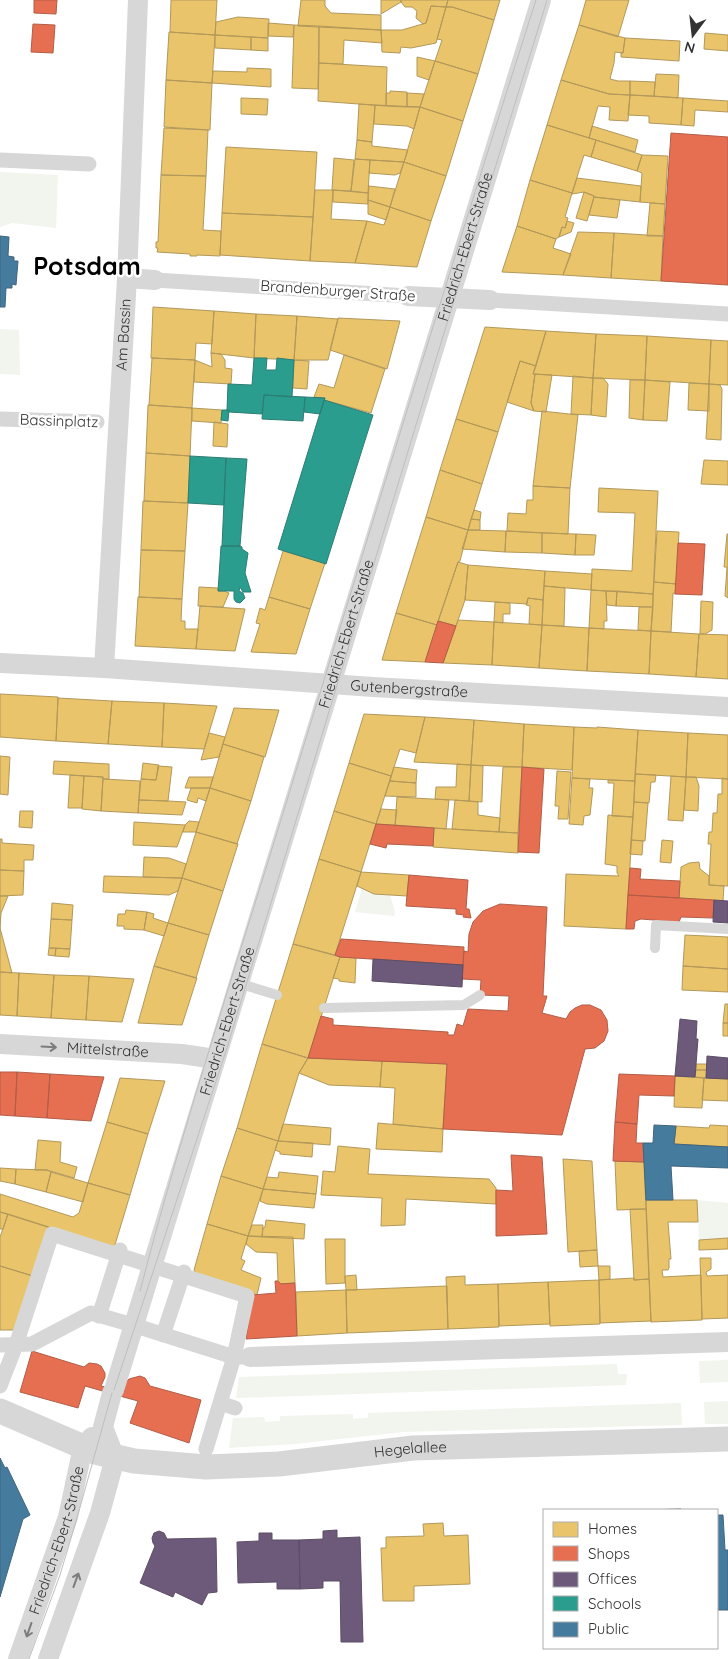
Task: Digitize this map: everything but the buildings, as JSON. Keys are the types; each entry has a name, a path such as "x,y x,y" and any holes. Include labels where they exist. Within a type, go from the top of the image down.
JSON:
{"street":[{"name":"Am Bassin","path":"104,668 127,278 138,0"},
{"name":"Friedrich-Ebert-Straße","path":"48,1659 100,1513 98,1452 113,1391 541,0"},
{"path":"0,160 89,164"},
{"name":"Brandenburger Straße","path":"127,278 728,314"},
{"name":"Bassinplatz","path":"0,418 97,422"},
{"name":"Gutenbergstraße","path":"0,663 728,708"},
{"name":"Mittelstraße","path":"0,1044 182,1054 215,1059"},
{"path":"0,1386 16,1344 23,1315 44,1252 52,1234 119,1253 151,1266 183,1274 247,1296 241,1351 220,1404 206,1449"},
{"path":"99,1316 119,1253"},
{"path":"164,1335 183,1274"},
{"path":"0,1345 32,1344 91,1313 164,1335 241,1351 728,1342"},
{"path":"220,1404 234,1408"},
{"name":"Hegelallee","path":"0,1411 98,1452 134,1461 206,1467 279,1464 413,1448 728,1439"},
{"path":"98,1452 103,1427"},
{"name":"Friedrich-Ebert-Straße","path":"18,1659 68,1517 98,1452"}],"lane":[{"name":"Bassinplatz","path":"97,422 119,423"},
{"path":"655,948 656,925 728,929"},
{"path":"238,983 277,995"},
{"path":"324,1008 464,1005 480,995"}],"shaded area":[{"path":"0,172 58,175 56,228 12,223 0,227"},
{"path":"0,329 19,330 20,375 0,374"},
{"path":"362,889 374,894 390,895 395,912 394,916 355,912"},
{"path":"697,1200 728,1203 728,1238 699,1240"},
{"path":"728,1360 728,1382 700,1383 699,1361"},
{"path":"617,1364 618,1374 627,1374 626,1385 236,1398 239,1377"},
{"path":"728,1401 728,1424 705,1424 704,1402"},
{"path":"681,1403 682,1425 403,1432 295,1444 229,1448 233,1418 264,1417 265,1422 280,1421 280,1416 353,1414 353,1419 368,1418 368,1413"}],"tram line":[{"path":"140,1291 174,1166 211,1043 536,0"},
{"path":"114,1390 226,1051 547,0"},
{"path":"29,1659 60,1575 112,1393"}],"district":[{"name":"Potsdam","path":"87,266"}]}
